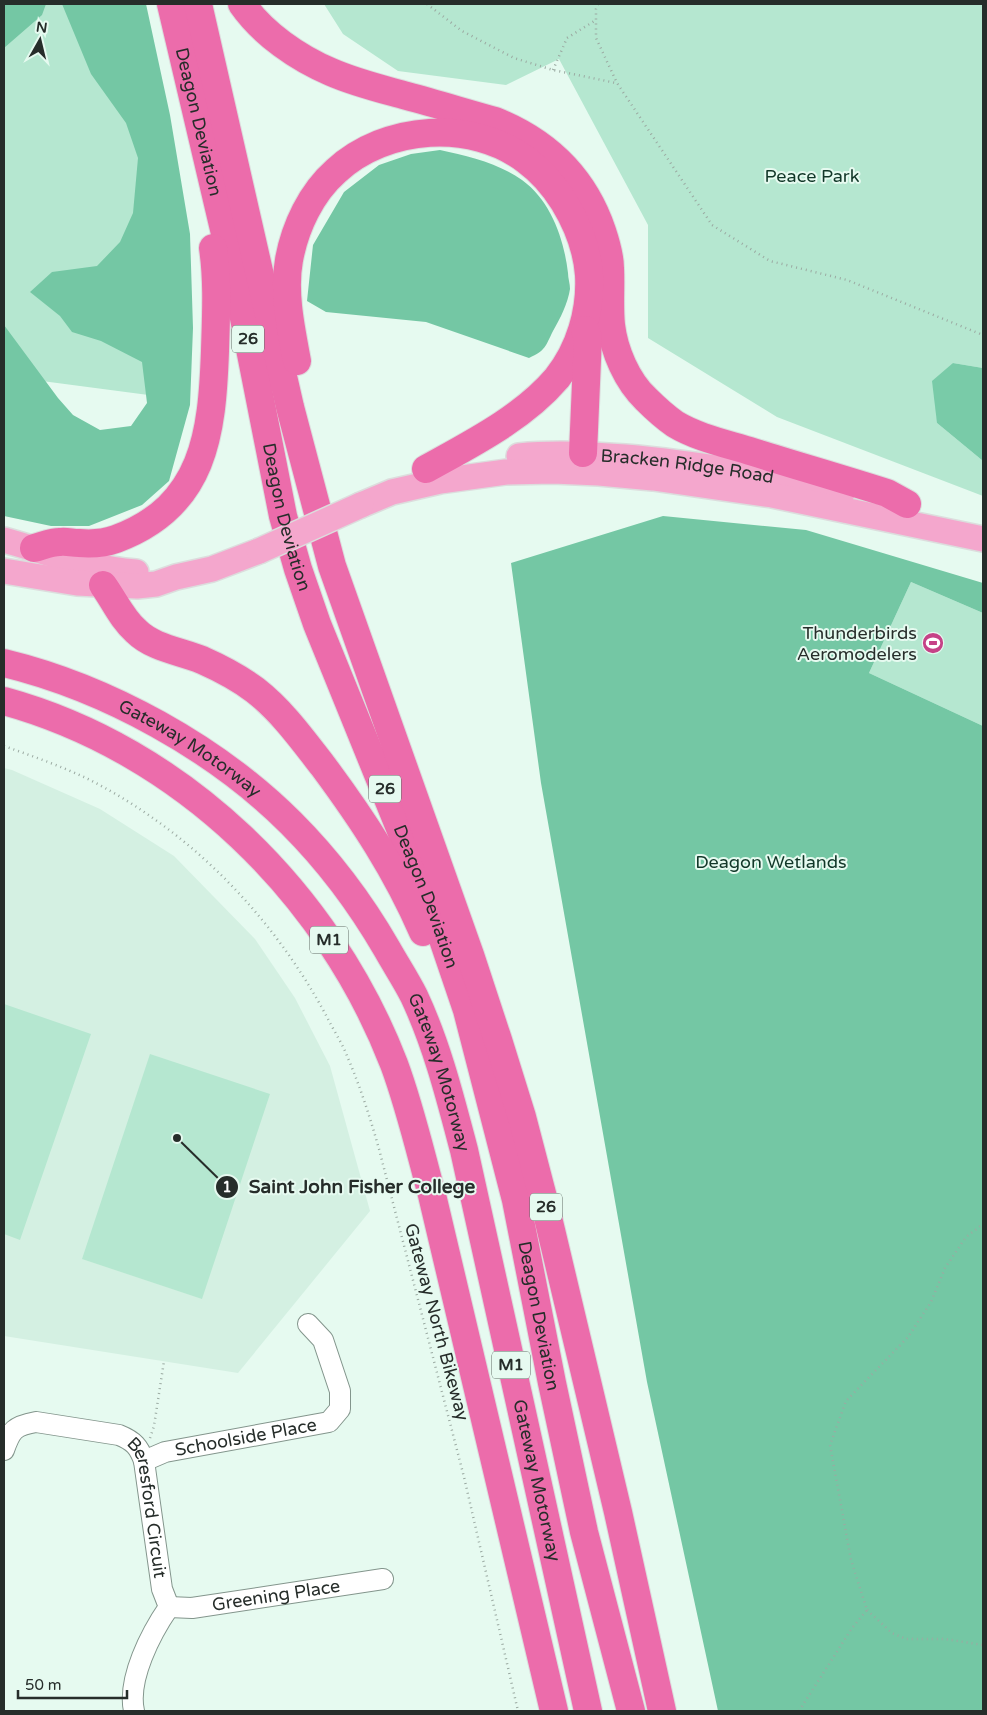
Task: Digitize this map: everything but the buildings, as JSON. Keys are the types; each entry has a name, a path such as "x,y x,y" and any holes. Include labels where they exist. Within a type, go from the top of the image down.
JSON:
{"highway":[{"name":"Deagon Deviation","path":"171,4 238,293 283,516 298,570 317,624 432,907 467,1010 516,1200 584,1532 631,1711"},
{"name":"Deagon Deviation","path":"198,4 290,407 335,575 452,905 522,1117 557,1253 618,1512 662,1711"},
{"path":"242,4 254,19 280,42 330,72 354,81 495,121 514,129 538,144 562,164 584,191 596,214 605,240 610,266 610,317 613,336 622,361 637,388 645,398 675,424 738,448 888,493 907,504"},
{"path":"309,480 316,453 296,357 288,285 289,262 299,224 309,204 336,171 354,157 393,138 437,132 483,139 503,147 525,159 543,175 572,214 583,240 588,260 590,289 584,325 577,344 556,378 538,396 510,418 426,469"},
{"path":"34,548 59,542 88,543 115,539 142,527 164,511 180,494 203,452 210,425 213,395 217,293 214,253 203,196 209,164"},
{"path":"584,325 588,337 591,463"},
{"path":"591,463 606,347 613,336"},
{"path":"103,585 136,631 149,641 202,660 232,676 255,690 281,713 326,770 372,835 410,903 447,990 467,1010"},
{"name":"Gateway Motorway","path":"4,663 72,684 128,708 193,745 247,784 291,823 338,877 377,931 413,995 431,1036 444,1075 466,1159 588,1711"},
{"name":"Gateway Motorway","path":"4,701 26,707 80,729 132,756 186,791 227,824 268,863 299,899 335,948 368,1006 394,1064 432,1195 554,1711"}],"main road":[{"name":"Bracken Ridge Road","path":"392,492 407,479 426,469 438,470 534,454 591,463 653,478 772,495 983,538"},
{"name":"Bracken Ridge Road","path":"4,571 38,578 103,585 156,584 176,577 212,569 258,551 392,492 448,480 591,463 718,468 858,493 907,504 964,520 983,529"},
{"name":"Bracken Ridge Road","path":"4,540 104,568 156,572 176,577"}],"street":[{"name":"Schoolside Place","path":"144,1461 165,1452 329,1422 340,1408 340,1391 323,1340 308,1324"},
{"name":"Beresford Circuit","path":"4,1450 8,1428 36,1422 120,1435 131,1440 139,1448 144,1461 162,1589 169,1608"},
{"name":"Greening Place","path":"169,1608 192,1608 382,1579"},
{"path":"134,1711 132,1704 136,1676 156,1627 169,1608"}],"path":[{"path":"427,4 462,32 514,58 554,70 617,83"},
{"path":"598,4 596,9 596,38 617,83 712,225 770,261 847,280 983,335"},
{"path":"554,70 566,38 596,20"},
{"name":"Gateway North Bikeway","path":"4,746 42,759 88,779 162,825 185,842 233,886 266,923 310,986 346,1054 365,1102 379,1149 464,1476 518,1711"},
{"path":"983,1224 966,1237 945,1268 931,1302 908,1337 846,1401 830,1445 851,1560 867,1610 892,1632 906,1639 945,1639 983,1646"},
{"path":"144,1461 154,1426 164,1361"},
{"path":"800,1711 852,1628 867,1610"}],"shaded area":[{"path":"953,363 983,368 983,461 937,423 932,381"},
{"path":"4,768 100,809 174,856 255,939 295,998 330,1066 370,1211 238,1373 4,1336"}],"green space":[{"path":"4,4 117,4 156,228 156,396 4,376"},
{"path":"4,4 46,4 42,15 4,48"},
{"path":"62,4 146,4 170,115 190,234 193,328 190,405 169,481 142,505 89,526 51,526 4,516 4,325 58,398 73,415 100,430 131,426 147,403 142,362 101,341 72,332 60,316 30,292 52,272 97,266 120,242 133,213 138,158 126,123 91,74"},
{"name":"Peace Park","path":"324,4 983,4 983,368 953,363 937,423 983,461 983,496 777,417 648,338 648,225 559,59 506,85 398,71 343,34"},
{"path":"440,150 482,161 513,174 522,180 541,199 554,222 563,247 570,289 563,311 546,344 539,353 529,358 426,322 326,312 307,301 313,245 344,192 379,165 411,154"},
{"name":"Deagon Wetlands","path":"663,516 806,530 983,583 983,613 911,582 869,673 983,726 983,1711 718,1711 647,1382 541,783 511,563"},
{"name":"Thunderbirds Aeromodelers","path":"911,582 983,613 983,726 869,673"},
{"path":"4,1004 91,1034 20,1240 4,1234"},
{"path":"150,1054 270,1094 202,1299 82,1259"}],"place":[{"name":"Thunderbirds Aeromodelers","path":"933,643"},
{"name":"Saint John Fisher College","path":"177,1138"}]}
